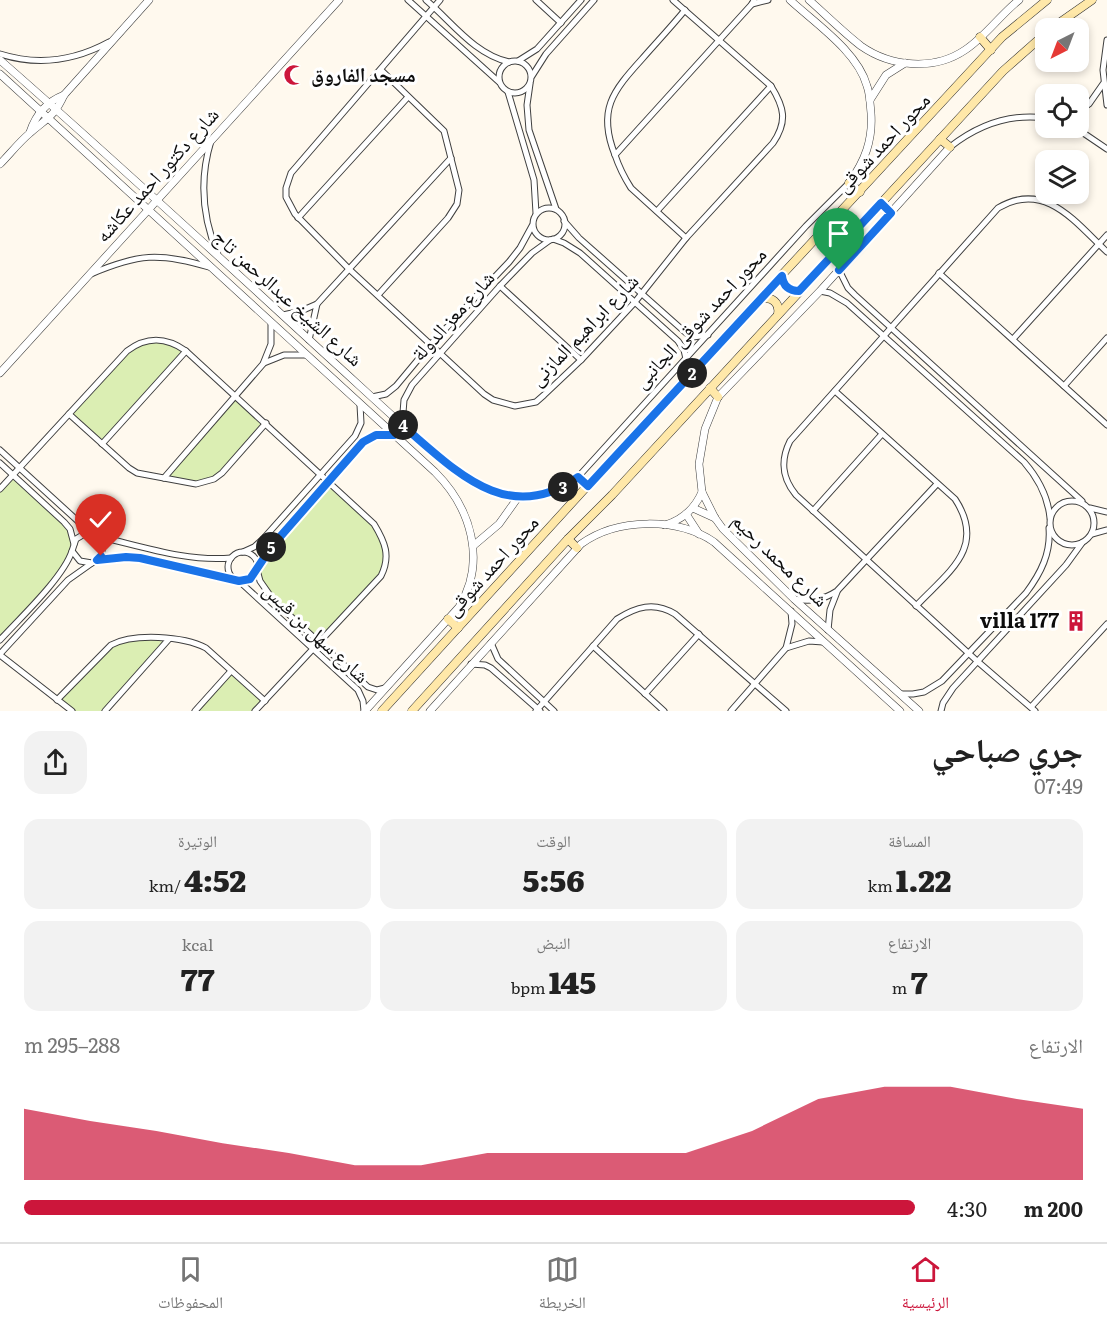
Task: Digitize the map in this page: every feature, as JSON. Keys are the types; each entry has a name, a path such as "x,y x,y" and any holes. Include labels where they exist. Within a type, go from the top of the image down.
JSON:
{"main road":[{"name":"محور احمد شوقى","path":"382,711 1002,38 1047,0"},
{"path":"1066,18 1092,0"},
{"path":"980,37 991,50"},
{"name":"محور احمد شوقى","path":"412,711 568,539 1003,71 1035,43"},
{"path":"940,139 950,147"},
{"path":"849,183 860,192"},
{"path":"881,203 891,213"},
{"path":"782,276 788,289 799,291"},
{"path":"761,299 773,300 778,308 778,314"},
{"path":"710,388 718,397"},
{"path":"578,477 588,486"},
{"path":"568,539 577,548"},
{"path":"448,619 458,628"}],"street":[{"path":"0,164 30,132 49,119 57,110 64,95 149,0"},
{"name":"شارع دكتور احمد عكاشه","path":"0,373 339,0"},
{"path":"408,0 508,92 534,180 536,213 532,226 539,237 564,243 580,253 678,341 684,350 686,359"},
{"path":"426,0 481,50 495,58 509,62 518,61 537,49 581,0"},
{"name":"شارع ابراهيم المازنى","path":"440,0 291,173 285,188 286,197 298,218 349,269 431,344 493,400 515,406 536,402 581,360 643,293 686,238 778,136 783,121 782,110 779,99 771,86 673,0"},
{"path":"536,0 561,23"},
{"path":"508,92 518,94 523,92 546,54 594,0"},
{"path":"615,155 753,2 768,0"},
{"path":"790,0 848,53 868,87 871,123 869,140 861,166 849,183"},
{"path":"809,0 862,46 885,58 905,63 936,63 953,57 967,49 1019,0"},
{"path":"685,10 616,88 608,116 608,130 615,155 631,188 686,238"},
{"path":"0,54 31,61 52,61 84,54 113,40"},
{"path":"1107,40 1103,83 1107,105"},
{"path":"885,58 888,68 886,75"},
{"name":"شارع الشيخ عبدالرحمن تاج","path":"0,60 157,200 402,425 460,474 474,483 503,495 519,496 545,494 564,487 578,477"},
{"path":"518,61 526,65 531,81 527,105 529,130 556,209 564,221 579,238 689,335 708,335"},
{"path":"499,82 501,69 509,62"},
{"path":"869,101 886,75 905,63"},
{"path":"378,295 448,218 458,204 459,190 444,131 381,70"},
{"name":"شارع الشيخ عبدالرحمن تاج","path":"0,74 435,472 454,493 467,518 473,546"},
{"path":"1089,104 1103,83"},
{"path":"868,87 878,85"},
{"path":"657,211 771,86"},
{"path":"30,132 40,111 64,95"},
{"path":"298,218 408,97"},
{"path":"718,397 820,291 950,147 964,135 997,121 1014,117 1035,118"},
{"path":"1089,137 1107,149"},
{"path":"212,139 205,166 203,194 206,221 218,256"},
{"path":"283,315 301,311 317,303 451,158"},
{"name":"محور احمد شوقى الجانبى","path":"578,477 806,226 849,183"},
{"path":"1107,252 1049,202 1036,198 1023,198 1009,201 998,208 790,441 783,463 788,486 813,511 967,653 1033,709 1107,624"},
{"path":"536,213 545,208 556,209"},
{"path":"551,240 561,234 564,221"},
{"name":"شارع معز الدولة","path":"372,397 386,394 396,386 431,344 509,262 532,226"},
{"path":"1013,339 1107,235"},
{"name":"شارع معز الدولة","path":"402,425 402,407 407,392 500,286 532,253 551,240"},
{"path":"89,275 119,262 148,256 178,258 212,268"},
{"path":"839,270 848,288 890,328 1090,508 1107,512"},
{"path":"939,273 1107,425"},
{"path":"500,286 581,360"},
{"path":"820,291 830,293 847,303 1031,470 1049,504 1048,552 1037,577 1026,593 934,687 913,694 900,694"},
{"path":"309,340 317,303"},
{"path":"164,478 263,364 271,344 271,322"},
{"path":"1064,386 1107,338"},
{"path":"0,489 135,344 146,340 167,341 186,351 374,524 385,542 387,560 381,576 255,711"},
{"path":"102,444 186,351"},
{"path":"263,364 284,355 307,356"},
{"path":"835,391 955,499 964,512 968,525 968,538 964,551 957,563 916,606"},
{"name":"شارع محمد رحيم","path":"718,397 705,429 699,464 702,492 714,518 733,540 795,599 919,711"},
{"path":"0,640 59,574 69,560 81,535 94,535 201,559 231,558 254,547 358,430 362,416 360,404"},
{"path":"69,414 137,473 196,484 214,479 222,473 266,423"},
{"path":"0,463 64,522 70,530 73,548 80,561 140,558 237,580 250,579 272,546 369,438 383,434 394,435 402,425"},
{"path":"813,511 882,434"},
{"path":"0,450 101,540 103,551 95,561 68,580 0,655 72,711"},
{"path":"795,599 817,600 837,591 938,484"},
{"path":"659,525 674,522 686,514 693,508 702,492"},
{"path":"364,711 459,607 471,584 473,546 499,524 519,496"},
{"path":"1050,518 1059,505 1065,502 1082,501"},
{"path":"693,508 714,518"},
{"path":"1090,508 1094,520 1092,534"},
{"path":"686,514 699,534"},
{"name":"شارع محمد رحيم","path":"577,548 597,534 615,528 659,525 699,534 714,542 857,671 892,707 900,711"},
{"path":"1050,528 1060,542 1075,545 1082,543"},
{"path":"941,711 946,697 1066,565 1082,543 1092,534 1107,530"},
{"path":"430,711 577,548"},
{"path":"243,552 254,557 257,569"},
{"path":"231,558 228,569 237,580"},
{"name":"شارع سهل بن قيس","path":"257,569 260,581 270,596 368,687 377,690 386,687"},
{"name":"شارع سهل بن قيس","path":"237,580 358,690 363,700 364,711"},
{"path":"828,630 830,609 837,591"},
{"path":"471,664 491,668 538,710 617,619 634,610 649,606 669,610 786,711"},
{"path":"731,711 786,648 792,624 791,611"},
{"path":"645,694 699,634"},
{"path":"57,700 111,645 128,639 169,639 187,640 206,648 265,701"},
{"path":"105,711 169,639"},
{"path":"786,648 808,641 825,642"},
{"path":"491,642 498,660 554,711"},
{"path":"593,646 664,711"},
{"path":"857,671 864,662"},
{"path":"195,711 231,671"}],"green space":[{"path":"156,339 186,351 102,444 69,414 127,351"},
{"path":"236,396 266,423 222,473 206,483 164,478"},
{"path":"13,475 64,522 74,544 59,574 0,640 0,489"},
{"path":"328,481 374,524 385,542 385,568 319,642 266,591 257,568"},
{"path":"136,638 169,639 105,711 72,711 57,700 111,645"},
{"path":"231,671 265,701 255,711 195,711"}],"place":[{"name":"مسجد الفاروق","path":"294,75"},
{"name":"villa 177","path":"1076,621"}],"route":[{"path":"101,556 97,560 140,558 239,581 250,579 255,575 257,568 272,546 363,442 376,435 394,435 402,425 460,474 490,491 519,496 545,494 564,487 578,477 588,486 782,276 788,289 799,291 881,203 891,213 839,270"}]}
